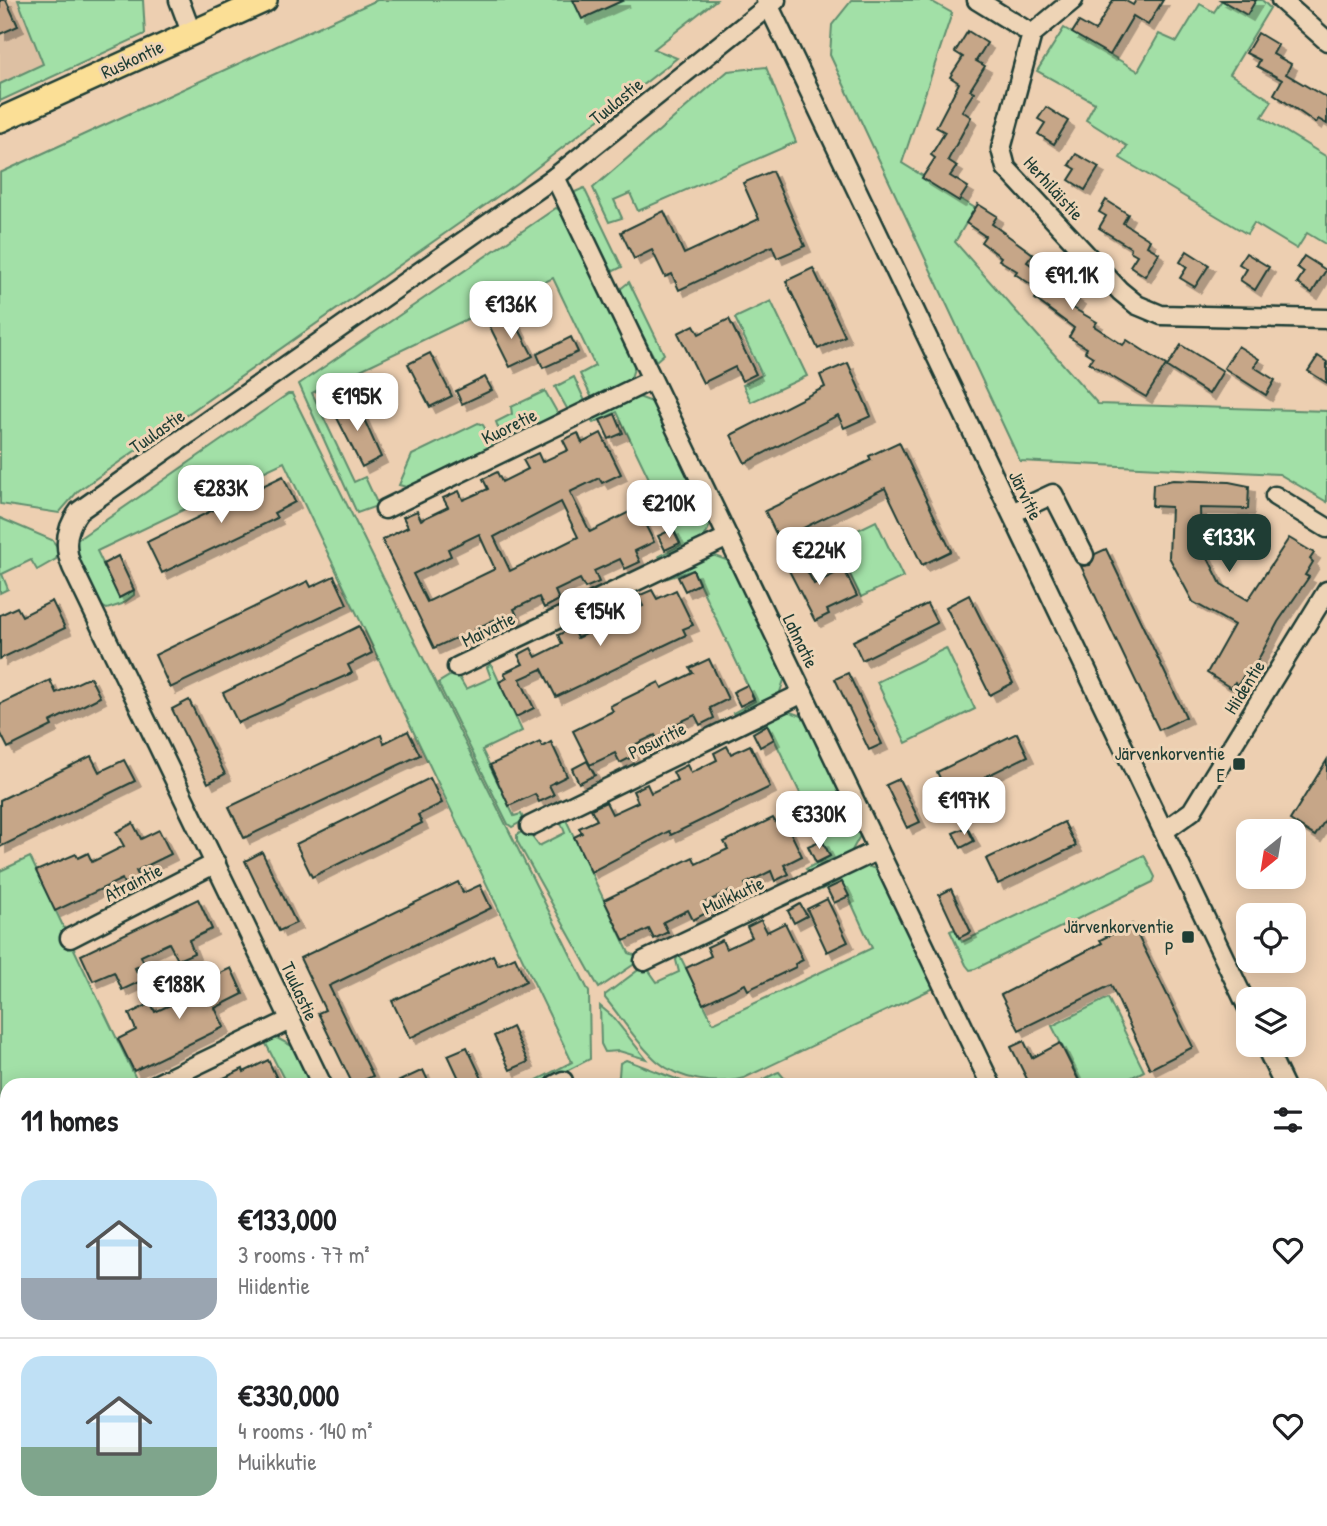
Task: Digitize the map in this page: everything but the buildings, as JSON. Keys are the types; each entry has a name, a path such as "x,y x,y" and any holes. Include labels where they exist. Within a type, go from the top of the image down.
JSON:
{"main road":[{"name":"Ruskontie","path":"0,120 265,0"}],"street":[{"path":"179,0 191,32"},
{"path":"977,0 1032,34 1073,0"},
{"path":"1281,0 1327,41"},
{"name":"Tuulastie","path":"318,1078 72,568 68,548 68,525 79,510 555,177 770,2"},
{"name":"Järvitie","path":"770,2 1238,987"},
{"name":"Herhiläistie","path":"1032,34 1001,149 1006,168 1120,291 1137,305 1161,315 1327,319"},
{"name":"Lahnatie","path":"555,177 988,1078"},
{"name":"Kuoretie","path":"386,509 651,380"},
{"path":"1012,513 1053,494 1084,555"},
{"path":"1275,496 1327,528"},
{"name":"Maivatie","path":"457,667 728,537"},
{"name":"Hiidentie","path":"1164,831 1192,811 1327,591"},
{"name":"Pasuritie","path":"530,826 803,693"},
{"name":"Muikkutie","path":"644,961 878,850"},
{"name":"Atraintie","path":"70,938 216,863"},
{"path":"170,1078 290,1020"},
{"path":"1271,1057 1281,1078"}],"shaded area":[{"path":"0,0 18,0 44,64 0,84"}],"green space":[{"path":"18,0 143,0 145,34 0,101 0,84 43,64"},
{"path":"377,0 716,0 654,49 677,58 521,180 78,491 59,513 0,504 0,173"},
{"path":"852,0 929,0 952,13 902,163 975,208 955,242 1098,404 1327,411 1327,502 1279,474 1020,461 830,55 832,25"},
{"path":"1222,0 1262,0 1270,8 1230,74 1272,101 1262,117 1327,157 1327,245 1307,233 1297,249 1254,223 1247,234 1120,158 1127,146 1086,120 1095,103 1037,71 1064,28 1138,71 1159,34 1177,42 1200,4 1214,12"},
{"path":"766,67 796,142 638,211 630,193 614,200 622,218 609,222 593,188 728,71"},
{"path":"584,188 622,267 614,271 609,269 575,198 575,192"},
{"path":"556,208 562,212 635,365 630,381 597,399 592,398 580,374 595,366 553,278 312,393 354,482 365,477 377,503 374,507 357,513 299,384"},
{"path":"629,282 664,354 656,361 619,290"},
{"path":"771,301 807,376 751,402 743,385 762,375 735,318"},
{"path":"574,377 585,401 569,412 555,387"},
{"path":"545,391 558,414 556,417 507,442 503,440 496,422 512,414 511,407"},
{"path":"288,394 292,394 589,992 590,1059 553,1078 541,1078 572,1062 284,462 237,484 233,477 206,490 208,498 97,551 119,597 134,590 134,595 122,604 107,609 100,605 79,560 77,540"},
{"path":"636,396 652,402 710,521 699,542 662,559 659,556 681,545 617,412 593,423 590,419"},
{"path":"478,423 483,425 494,444 493,448 410,488 399,485 412,455"},
{"path":"0,518 52,540 59,549 56,559 37,570 31,560 2,574 8,589 0,593"},
{"path":"876,521 903,577 861,597 845,564 831,570 821,548"},
{"path":"710,554 729,561 785,677 779,695 736,717 733,713 755,701 693,570 668,578 669,573"},
{"path":"946,648 975,709 906,743 877,682"},
{"path":"491,664 522,731 482,750 514,816 521,814 524,820 512,827 508,824 438,683 456,672 466,689 491,678 487,667"},
{"path":"784,710 805,717 861,834 850,854 809,872 806,869 830,856 767,724 743,733 744,729"},
{"path":"570,814 571,817 566,820 629,953 639,957 639,961 599,988 517,841 517,835 526,829 539,846 565,833 560,820"},
{"path":"1144,855 1155,877 1153,882 975,969 970,970 966,965 950,931 955,929 962,942"},
{"path":"30,857 136,1078 0,1078 0,871"},
{"path":"865,865 878,870 934,988 744,1078 691,1078 666,1068 643,1047 605,998 605,995 645,965 657,982 679,972 676,960 679,954 713,1023 872,948 841,880 818,891 817,888"},
{"path":"1108,998 1144,1071 1130,1078 1078,1078 1052,1026"},
{"path":"600,1006 612,1016 646,1059 619,1051 605,1052 601,1044"},
{"path":"275,1037 292,1046 308,1078 283,1078 265,1042"},
{"path":"626,1060 674,1078 617,1078 620,1063"},
{"path":"779,1072 784,1078 766,1078"}],"place":[{"name":"Järvenkorventie E","path":"1239,764"},
{"name":"Järvenkorventie P","path":"1188,937"}]}
